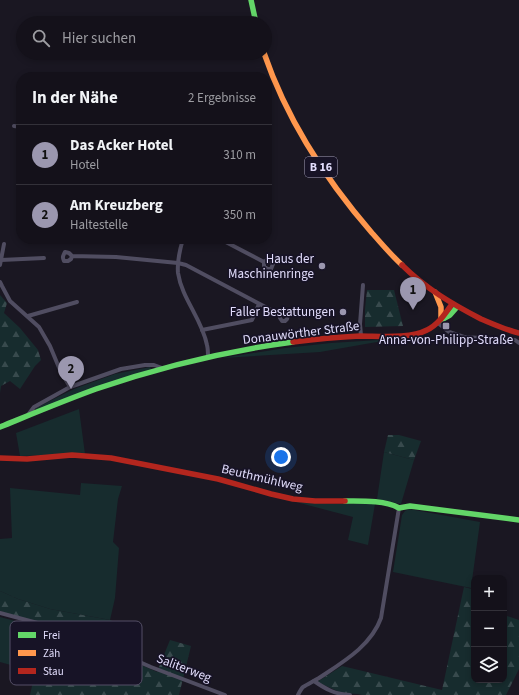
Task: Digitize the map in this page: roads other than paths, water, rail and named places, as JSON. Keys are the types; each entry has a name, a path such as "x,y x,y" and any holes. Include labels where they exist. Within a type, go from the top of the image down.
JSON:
{"main road":[{"path":"251,0 254,16"},
{"name":"B 16","path":"267,60 271,72"},
{"name":"B 16","path":"272,74 279,92 308,147 330,180 355,214 402,266 417,279 455,305 493,324 519,333"},
{"path":"435,292 441,307 439,321"},
{"name":"Donauwörther Straße","path":"0,427 122,380 162,368 208,357 265,346 361,336 414,334 427,331 455,305"},
{"name":"Beuthmühlweg","path":"0,458 26,459 72,455 111,458 218,479 293,499 315,501 363,501 392,504 399,508 410,506 519,520"}],"street":[{"path":"0,265 4,244"},
{"path":"182,244 178,263 178,272 182,286 208,345 208,357"},
{"path":"230,244 264,262"},
{"path":"72,256 116,257 178,263 280,315"},
{"path":"1,260 44,258"},
{"path":"0,282 10,300 39,327 50,346 60,370 70,386"},
{"path":"361,336 360,324 363,285"},
{"path":"28,316 77,302"},
{"path":"202,330 252,320 259,304"},
{"path":"439,321 449,332 464,337 515,340 519,343"},
{"name":"Donauwörther Straße","path":"28,416 34,407 70,386 121,369 145,365 154,365 162,368"},
{"path":"298,695 304,687 358,651 378,628 381,618 399,508"},
{"name":"Saliterweg","path":"0,613 29,621"},
{"name":"Saliterweg","path":"142,663 224,695"},
{"path":"314,681 326,689 340,694 350,695"}],"place":[{"name":"Haus der Maschinenringe","path":"322,266"},
{"name":"Das Acker Hotel","path":"413,310"},
{"name":"Faller Bestattungen","path":"343,312"},
{"name":"Anna-von-Philipp-Straße","path":"446,326"},
{"name":"Am Kreuzberg","path":"71,389"}]}
